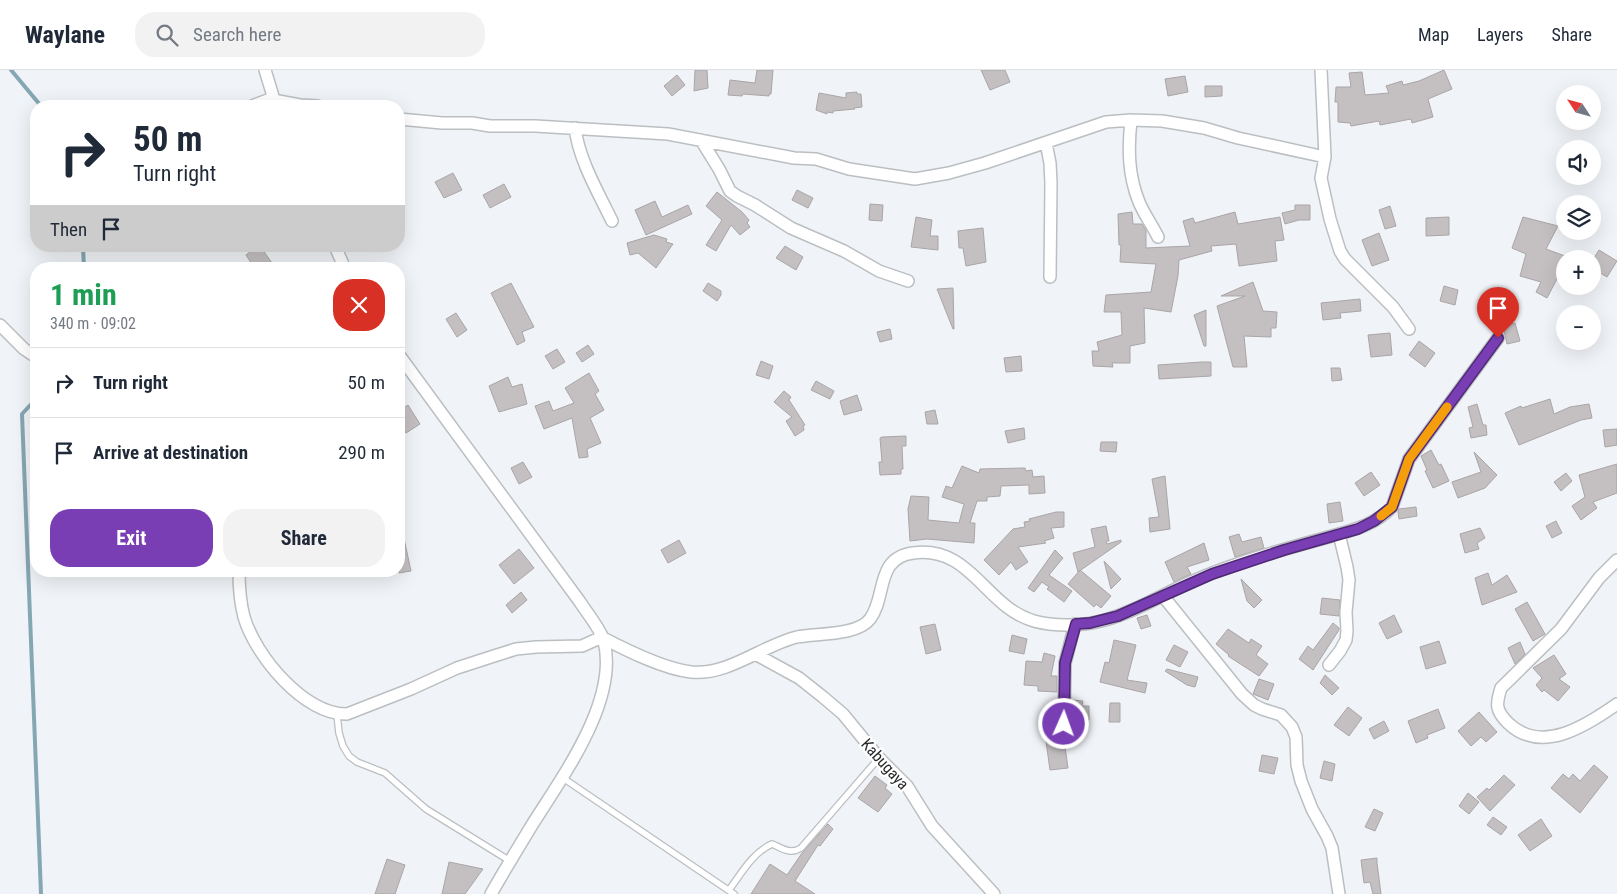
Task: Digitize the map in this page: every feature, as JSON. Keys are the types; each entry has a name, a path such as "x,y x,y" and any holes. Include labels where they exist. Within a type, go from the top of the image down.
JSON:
{"street":[{"path":"265,70 274,100"},
{"path":"1322,70 1325,157 1321,178 1340,251 1345,260 1393,307 1409,329"},
{"path":"405,120 442,123 472,123 490,126 575,128 668,134 794,158 816,160 849,169 915,179 949,173 985,163 1087,127 1106,122 1131,120 1162,121 1204,128 1238,138 1325,157"},
{"path":"1131,120 1128,143 1131,177 1139,202 1158,237"},
{"path":"575,128 581,152 612,221"},
{"path":"701,140 730,191 737,196 791,228 844,251 879,271 908,282"},
{"path":"1046,143 1051,183 1050,277"},
{"path":"0,325 30,353"},
{"path":"239,577 244,617 253,640 263,656 276,673 294,690 326,711 337,714 346,714 411,689 457,668 494,656 516,650 551,645 582,646 603,637 675,669 702,673 717,669 785,641 851,630 862,626 870,620 876,607 888,567 905,554 916,552 929,552 951,558 962,565 1001,603 1023,617 1048,624 1076,624 1105,620 1235,565 1358,529 1374,521 1392,507 1409,459 1498,338"},
{"path":"405,363 569,587 603,637 606,652 606,668 599,703 585,737 563,778 491,894"},
{"path":"1329,665 1346,640 1347,631 1346,606 1349,580 1339,534"},
{"path":"1617,560 1593,585 1561,629 1501,688 1497,701 1498,712 1507,722 1518,732 1536,737 1551,737 1571,731 1599,717 1617,704"},
{"path":"1163,596 1242,694 1254,705 1281,715 1292,727 1296,737 1297,765 1301,781 1312,809 1328,836 1332,848 1339,894"},
{"path":"1064,724 1065,663 1076,624"},
{"name":"Kabugaya","path":"756,654 799,678 843,714 879,758 907,786 932,826 994,894"}],"lane":[{"path":"337,714 339,733 343,746 357,762 385,773 426,809 510,861"},
{"path":"563,778 732,892 755,856 768,846 772,844 793,852 800,848 879,758"}],"building":[{"path":"695,70 707,70 708,88 694,91"},
{"path":"757,70 773,70 771,94 769,96 728,95 730,80 755,83"},
{"path":"981,70 1005,70 1010,82 990,90"},
{"path":"1444,70 1452,89 1428,99 1433,117 1412,123 1411,119 1380,125 1379,121 1351,126 1350,123 1338,122 1338,102 1335,102 1336,87 1351,87 1349,73 1362,72 1365,95 1389,93 1386,86 1402,81 1403,85 1419,81"},
{"path":"677,75 685,85 672,96 664,86"},
{"path":"1185,76 1188,92 1168,96 1165,79"},
{"path":"1205,86 1222,86 1222,96 1205,97"},
{"path":"857,92 857,94 861,94 862,107 833,111 833,113 827,112 827,114 816,110 819,93 846,98 846,93"},
{"path":"453,173 462,190 444,198 435,182"},
{"path":"504,184 511,197 490,208 483,195"},
{"path":"797,190 813,198 808,208 792,200"},
{"path":"717,192 742,212 749,220 747,223 750,227 740,235 731,225 716,251 706,245 722,220 706,206"},
{"path":"655,201 662,217 688,205 692,214 646,235 635,210"},
{"path":"870,204 883,205 882,221 869,220"},
{"path":"1295,205 1310,205 1310,220 1299,220 1285,224 1282,213 1295,210"},
{"path":"1390,206 1396,226 1385,229 1379,210"},
{"path":"1132,212 1133,224 1142,224 1146,230 1146,248 1190,246 1183,221 1193,218 1195,223 1235,212 1238,224 1280,217 1284,240 1275,241 1277,261 1239,266 1236,244 1211,246 1212,251 1179,260 1171,312 1144,308 1145,343 1130,346 1130,363 1112,363 1113,367 1093,366 1092,351 1099,351 1097,342 1122,335 1121,312 1104,312 1106,295 1151,292 1156,264 1120,262 1121,245 1119,245 1118,214"},
{"path":"916,217 932,220 930,236 938,236 938,250 911,247"},
{"path":"1449,217 1449,235 1426,236 1426,218"},
{"path":"1523,217 1556,225 1556,230 1546,249 1556,253 1556,281 1547,298 1536,292 1541,282 1520,276 1526,254 1512,248"},
{"path":"983,228 986,262 966,266 963,248 959,248 958,231"},
{"path":"1379,233 1389,260 1372,266 1362,240"},
{"path":"654,235 667,239 666,242 673,244 656,268 638,253 630,255 627,243"},
{"path":"785,246 803,257 796,270 776,258"},
{"path":"1601,251 1617,261 1607,277 1601,273"},
{"path":"250,252 264,252 271,262 250,262 246,255"},
{"path":"1253,282 1263,311 1277,312 1276,328 1271,328 1271,337 1244,336 1247,367 1233,367 1217,306 1245,296 1221,296"},
{"path":"511,283 534,327 522,332 525,341 517,345 491,293"},
{"path":"708,283 721,291 717,301 703,291"},
{"path":"1444,286 1458,290 1455,305 1440,301"},
{"path":"953,288 954,329 937,289"},
{"path":"1487,294 1501,295 1500,322 1488,321 1489,314 1485,314"},
{"path":"1360,299 1361,311 1340,313 1341,318 1323,320 1321,303"},
{"path":"1206,310 1206,346 1204,346 1194,315"},
{"path":"456,313 467,330 457,337 446,319"},
{"path":"1515,323 1520,341 1507,344 1503,326"},
{"path":"890,329 892,339 880,342 877,332"},
{"path":"1390,333 1392,355 1371,357 1368,335"},
{"path":"1419,341 1435,353 1425,367 1409,355"},
{"path":"588,345 594,354 582,362 576,353"},
{"path":"557,349 565,362 553,369 545,356"},
{"path":"1021,356 1022,371 1006,372 1004,358"},
{"path":"761,361 773,366 769,379 756,375"},
{"path":"1211,362 1211,376 1159,379 1158,365"},
{"path":"1331,368 1340,368 1342,380 1332,381"},
{"path":"589,373 599,391 595,394 604,410 590,418 601,443 587,449 588,457 579,458 572,418 544,429 535,406 549,401 553,411 574,403 565,388"},
{"path":"508,377 512,387 522,384 527,404 499,412 489,386"},
{"path":"816,381 834,391 830,399 811,390"},
{"path":"784,391 791,397 789,400 805,425 803,426 804,430 795,436 786,421 792,417 774,402"},
{"path":"857,395 862,410 844,415 840,401"},
{"path":"1550,399 1554,414 1570,407 1589,404 1592,418 1581,420 1519,445 1505,413 1521,406 1522,408"},
{"path":"1477,404 1483,425 1486,425 1487,435 1471,438 1469,428 1473,427 1468,407"},
{"path":"408,405 420,424 406,433 405,431 405,407"},
{"path":"935,410 938,424 927,424 925,412"},
{"path":"1024,428 1025,439 1008,443 1005,431"},
{"path":"1617,429 1617,445 1605,447 1603,430"},
{"path":"906,436 906,446 902,446 903,469 901,469 901,474 880,475 879,462 882,462 880,438"},
{"path":"1101,442 1117,442 1116,452 1100,451"},
{"path":"1431,450 1439,465 1441,464 1449,481 1433,488 1425,471 1427,470 1421,456"},
{"path":"1474,452 1497,475 1485,488 1458,498 1452,482 1481,472"},
{"path":"523,462 532,477 519,484 511,468"},
{"path":"1617,464 1617,493 1593,502 1597,508 1581,520 1572,506 1585,497 1579,475"},
{"path":"962,466 979,473 980,469 1025,468 1026,471 1032,470 1033,477 1044,476 1045,493 1029,494 1029,485 1001,486 1000,496 987,497 987,501 977,501 970,523 975,523 974,543 927,539 910,541 908,509 911,496 929,497 928,520 959,523 964,504 942,497 946,486 952,488"},
{"path":"1371,472 1380,485 1364,496 1355,483"},
{"path":"1566,473 1572,481 1561,491 1554,482"},
{"path":"1165,476 1170,529 1150,532 1149,518 1159,517 1152,479"},
{"path":"1340,502 1343,521 1329,523 1327,504"},
{"path":"1416,507 1417,516 1399,519 1399,509"},
{"path":"1056,512 1064,512 1064,527 1051,528 1054,538 1044,541 1046,543 1018,547 1028,562 1016,570 1011,562 999,575 984,560 1013,529 1025,527 1024,522 1030,521 1029,519"},
{"path":"1556,521 1562,533 1552,538 1546,526"},
{"path":"1106,526 1109,541 1106,541 1107,544 1121,540 1121,542 1078,572 1073,553 1095,547 1091,529"},
{"path":"1480,528 1485,538 1477,543 1479,549 1465,553 1460,534"},
{"path":"1239,534 1242,542 1261,537 1264,548 1235,557 1229,537"},
{"path":"679,540 686,553 668,563 661,550"},
{"path":"405,543 411,571 405,572"},
{"path":"1204,543 1209,560 1187,567 1191,574 1174,582 1165,562"},
{"path":"519,549 534,568 514,584 499,565"},
{"path":"1055,550 1063,558 1049,575 1072,591 1064,602 1047,589 1049,587 1042,582 1034,592 1028,588"},
{"path":"1104,561 1121,579 1111,589"},
{"path":"1080,570 1111,596 1101,608 1096,604 1094,607 1068,584"},
{"path":"1488,573 1492,585 1507,575 1517,592 1482,605 1475,578"},
{"path":"1241,579 1262,600 1254,608 1247,601"},
{"path":"521,592 527,600 512,613 506,605"},
{"path":"1322,598 1340,600 1339,616 1320,614"},
{"path":"1527,602 1545,634 1533,641 1515,609"},
{"path":"1147,615 1151,626 1141,629 1137,618"},
{"path":"1394,615 1402,632 1387,639 1379,623"},
{"path":"1333,623 1339,630 1313,670 1299,659 1308,646 1313,650"},
{"path":"935,624 941,650 926,654 920,627"},
{"path":"1228,629 1249,643 1251,639 1262,646 1256,655 1268,664 1259,676 1228,656 1216,644"},
{"path":"1012,635 1027,639 1024,654 1009,651"},
{"path":"1114,640 1136,645 1127,680 1147,683 1145,693 1100,682 1105,662 1109,663"},
{"path":"1439,641 1446,663 1426,669 1420,647"},
{"path":"1520,642 1525,654 1515,664 1508,648"},
{"path":"1174,645 1188,652 1180,667 1166,660"},
{"path":"1044,653 1055,656 1051,676 1057,676 1057,692 1038,691 1038,686 1024,685 1026,661 1042,662"},
{"path":"1554,655 1566,674 1559,679 1570,687 1558,701 1544,690 1542,692 1536,685 1542,678 1533,668"},
{"path":"1167,669 1198,677 1195,687 1187,685 1165,671"},
{"path":"1325,675 1339,688 1332,695 1320,683"},
{"path":"1259,679 1274,684 1268,700 1253,694"},
{"path":"1072,700 1083,701 1082,706 1089,706 1089,720 1072,719"},
{"path":"1110,703 1120,703 1120,722 1109,722"},
{"path":"1348,707 1362,718 1349,736 1334,725"},
{"path":"1438,709 1445,728 1427,735 1428,738 1416,743 1408,721"},
{"path":"1479,712 1497,732 1486,742 1481,737 1471,746 1458,731"},
{"path":"1384,721 1389,731 1374,739 1369,729"},
{"path":"1063,732 1068,768 1050,770 1045,734"},
{"path":"1262,755 1278,758 1274,774 1259,771"},
{"path":"1324,761 1335,764 1332,781 1320,778"},
{"path":"1594,765 1608,777 1580,813 1551,788 1563,774 1569,779 1573,774 1580,781"},
{"path":"1504,775 1515,785 1490,811 1477,797 1487,788 1489,790"},
{"path":"875,776 887,785 885,788 892,794 878,812 858,798"},
{"path":"1468,793 1479,802 1469,814 1459,806"},
{"path":"1374,809 1383,813 1375,831 1365,827"},
{"path":"1493,817 1507,827 1501,835 1487,825"},
{"path":"1541,819 1552,836 1530,851 1518,835"},
{"path":"828,824 833,829 820,846 818,845 795,881 815,894 751,894 770,864 787,875 802,853"},
{"path":"1377,858 1381,894 1373,894 1370,882 1364,883 1361,860"},
{"path":"387,859 405,865 395,894 375,894"},
{"path":"449,862 483,869 465,894 442,894"}],"waterway":[{"path":"11,70 36,100"},
{"path":"83,252 84,262"},
{"path":"30,405 22,414 41,894"}],"slow traffic":[{"path":"1381,516 1392,507 1409,459 1447,407"}],"route":[{"path":"1064,724 1065,663 1076,624 1090,623 1118,616 1191,582 1235,565 1358,529 1386,513 1392,507 1409,459 1468,376 1498,338"}]}
